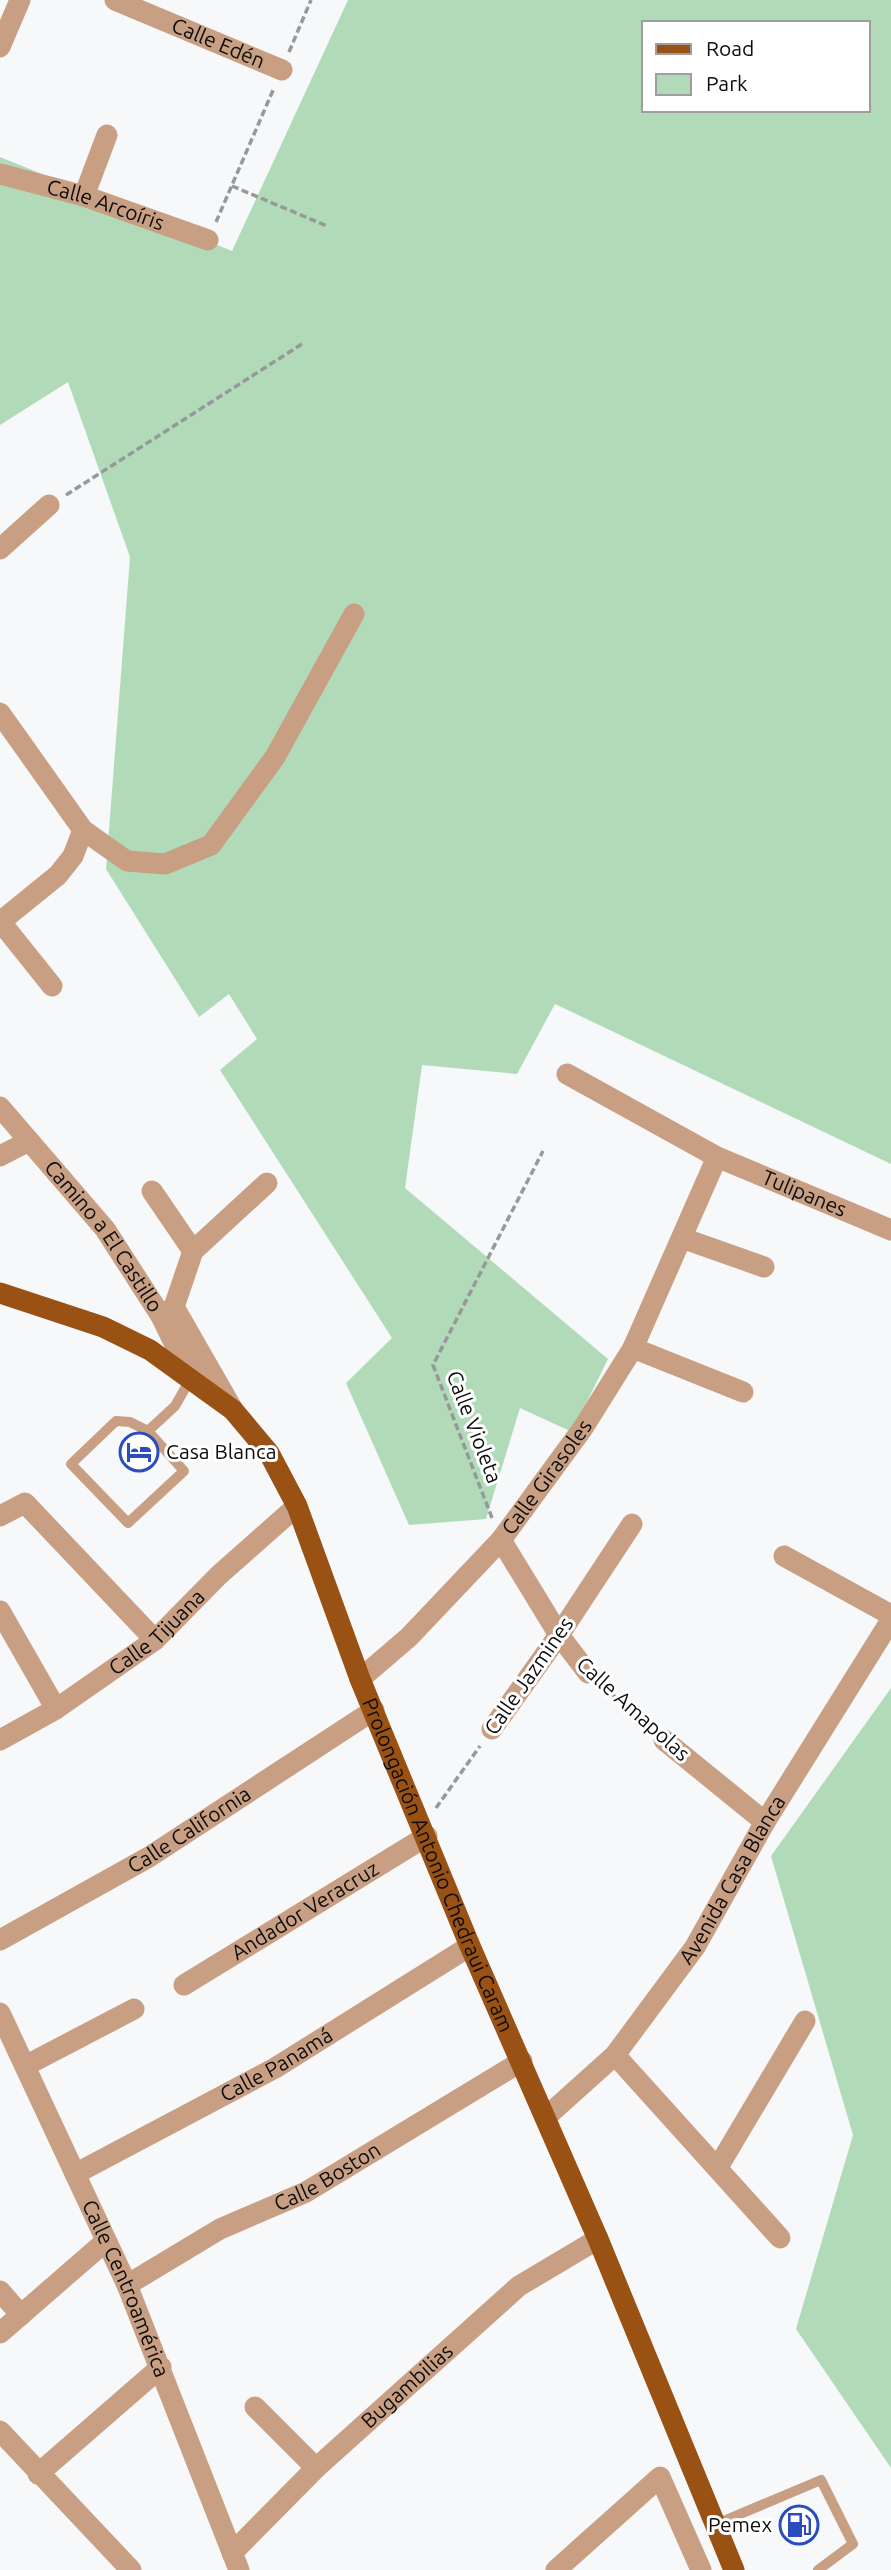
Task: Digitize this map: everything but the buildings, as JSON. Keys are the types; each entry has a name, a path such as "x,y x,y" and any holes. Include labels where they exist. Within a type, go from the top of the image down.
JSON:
{"main road":[{"name":"Prolongación Antonio Chedraui Caram","path":"0,1293 103,1327 150,1350 233,1410 269,1453 297,1506 360,1679 470,1946 598,2238 734,2570"}],"street":[{"path":"0,47 20,0"},
{"name":"Calle Edén","path":"115,0 282,70"},
{"path":"84,196 107,135"},
{"name":"Calle Arcoíris","path":"0,174 84,196 208,240"},
{"path":"0,550 49,505"},
{"path":"0,713 83,830 127,861 165,864 211,845 275,757 354,614"},
{"path":"52,986 0,921 58,875 74,856 83,830"},
{"name":"Tulipanes","path":"567,1074 717,1157 891,1230"},
{"name":"Camino a El Castillo","path":"0,1107 105,1229 167,1311 233,1410"},
{"path":"0,1156 29,1141"},
{"name":"Calle Girasoles","path":"360,1679 410,1637 501,1540 583,1428 633,1348 717,1157"},
{"path":"167,1311 194,1251 267,1183"},
{"path":"152,1191 194,1251"},
{"path":"682,1238 764,1267"},
{"name":"Camino a El Castillo","path":"167,1311 191,1378"},
{"path":"633,1348 743,1392"},
{"path":"0,1516 26,1503 155,1640"},
{"name":"Calle Tijuana","path":"0,1740 57,1709 155,1640 219,1575 297,1506"},
{"name":"Calle Jazmines","path":"492,1729 559,1635 632,1524"},
{"name":"Calle Amapolas","path":"501,1540 559,1635 588,1673"},
{"path":"784,1556 891,1618"},
{"path":"0,1611 57,1709"},
{"name":"Avenida Casa Blanca","path":"546,2117 615,2055 695,1947 765,1822 891,1618"},
{"name":"Calle California","path":"0,1940 149,1857 374,1710"},
{"name":"Calle Amapolas","path":"664,1740 765,1822"},
{"name":"Andador Veracruz","path":"184,1985 425,1832"},
{"name":"Calle Panamá","path":"75,2174 275,2068 470,1946"},
{"path":"24,2066 134,2009"},
{"name":"Calle Centroamérica","path":"0,2013 127,2285 235,2562"},
{"path":"718,2167 805,2021"},
{"path":"615,2055 780,2238"},
{"name":"Calle Boston","path":"127,2285 220,2229 306,2192 522,2061"},
{"name":"Bugambilias","path":"235,2562 316,2468 519,2286 598,2238"},
{"path":"0,2333 106,2241"},
{"path":"0,2291 21,2315"},
{"path":"38,2474 161,2367"},
{"path":"255,2407 316,2468"},
{"path":"0,2431 131,2570"},
{"path":"556,2570 660,2477 701,2570"}],"lane":[{"path":"148,1431 175,1406 191,1378"},
{"path":"116,1421 130,1422 148,1431 184,1471 128,1523 71,1464 116,1421"},
{"path":"714,2525 821,2480 853,2544 818,2570"}],"path":[{"path":"208,240 311,0"},
{"path":"232,186 327,226"},
{"path":"49,505 302,344"},
{"name":"Calle Violeta","path":"501,1540 433,1365 543,1151"},
{"name":"Calle Amapolas","path":"588,1673 664,1740"},
{"name":"Calle Jazmines","path":"425,1832 492,1729"}],"green space":[{"path":"348,0 891,0 891,1164 555,1004 517,1074 422,1065 405,1188 608,1359 572,1432 520,1408 486,1519 409,1525 346,1383 392,1338 220,1070 257,1039 229,994 199,1017 106,869 130,557 68,382 0,425 0,157 232,251"},
{"path":"891,1688 891,2468 796,2329 853,2135 771,1856"}],"place":[{"name":"Casa Blanca","path":"139,1452"},
{"name":"Pemex","path":"799,2525"}]}
